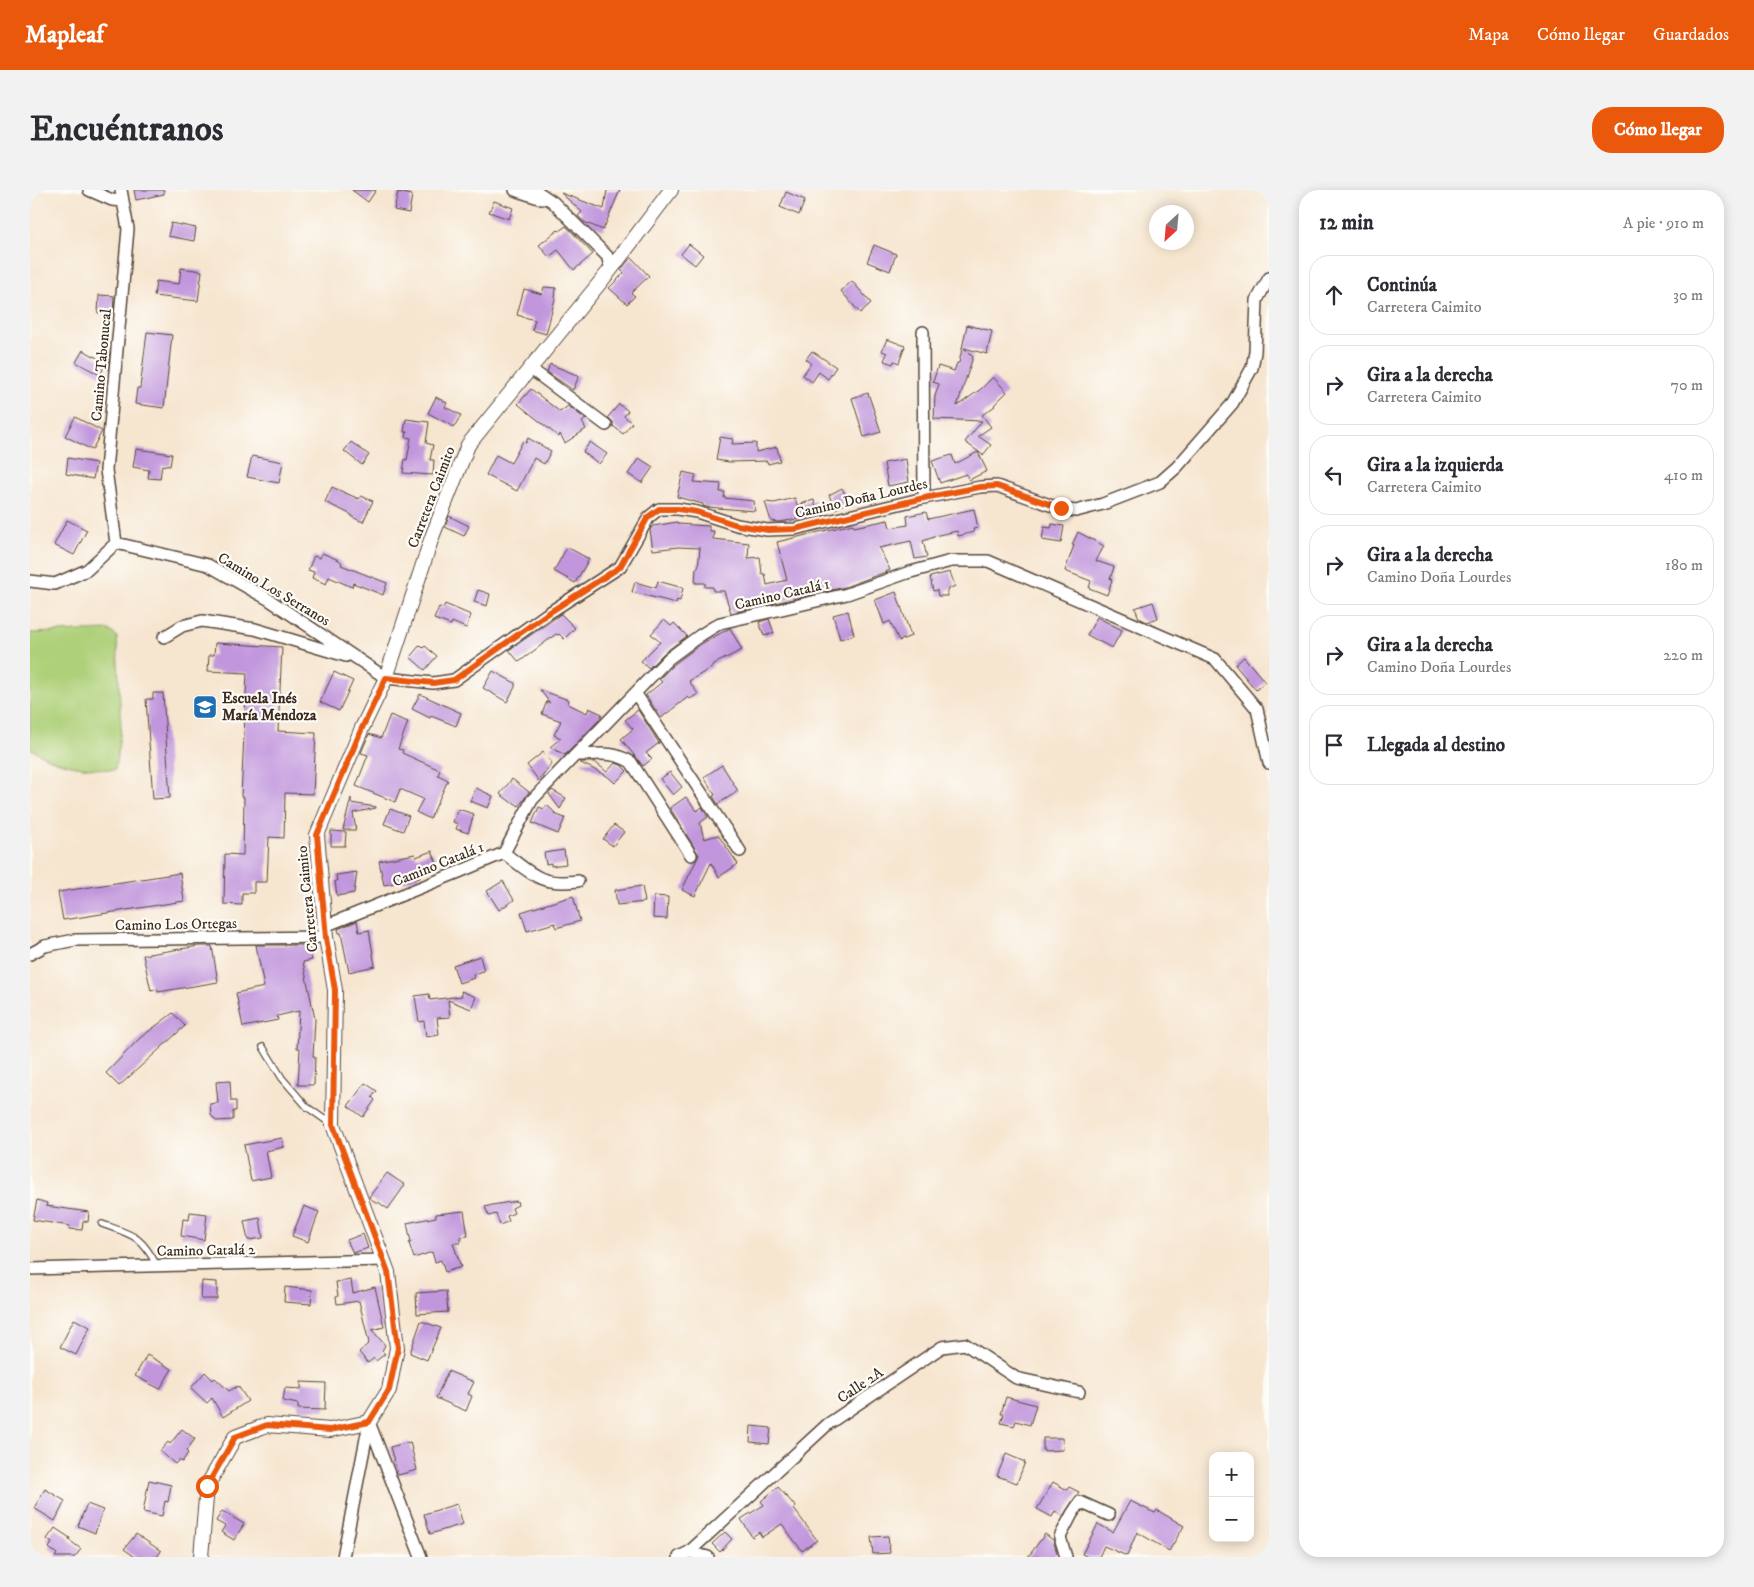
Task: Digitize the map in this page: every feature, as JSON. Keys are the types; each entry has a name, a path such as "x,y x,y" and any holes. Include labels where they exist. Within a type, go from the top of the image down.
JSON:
{"street":[{"path":"89,190 112,200 122,196"},
{"path":"515,190 553,202"},
{"path":"535,190 553,202 607,256 611,269"},
{"name":"Carretera Caimito","path":"369,1422 389,1390 398,1348 388,1272 333,1125 335,990 326,932 317,835 362,728 386,678 432,537 468,445 611,269 671,190"},
{"name":"Camino Tabonucal","path":"116,543 106,470 128,229 122,196"},
{"name":"Camino Doña Lourdes","path":"386,678 433,683 454,680 547,614 620,567 648,517 659,509 697,512 737,525 768,530 795,529 924,498 980,487 997,486 1061,508 1076,511 1103,504 1160,482 1178,467 1232,404 1252,368 1255,352 1257,300 1269,278"},
{"path":"923,332 924,498"},
{"path":"530,369 606,425"},
{"path":"30,581 55,584 86,570 116,543"},
{"name":"Camino Los Serranos","path":"116,543 208,565 268,599 386,678"},
{"name":"Camino Catalá 1","path":"326,932 504,853 532,800 668,659 720,623 847,594 951,562 988,561 1215,659 1257,709 1269,764"},
{"path":"164,637 182,626 202,621 255,628 357,659"},
{"path":"636,694 740,851"},
{"path":"576,755 603,753 620,755 631,762 691,855"},
{"path":"504,853 537,878 561,883 578,881"},
{"name":"Camino Los Ortegas","path":"30,954 46,946 76,940 326,932"},
{"name":"Camino Catalá 2","path":"30,1269 384,1260"},
{"name":"Calle 2A","path":"684,1554 828,1424 942,1347 964,1344 1016,1378 1079,1392"},
{"path":"201,1557 207,1486 235,1437 267,1425 330,1430 369,1422"},
{"path":"343,1557 369,1422"},
{"path":"369,1422 421,1557"},
{"path":"1066,1557 1060,1537 1080,1502 1109,1515"},
{"path":"684,1554 708,1557"}],"lane":[{"path":"263,1047 282,1078 307,1107 333,1125"},
{"path":"102,1224 135,1236 149,1252 157,1266"}],"green space":[{"path":"109,630 117,637 121,728 115,770 71,765 50,759 30,748 30,633"}],"building":[{"path":"134,190 164,190 164,194 136,200"},
{"path":"352,190 376,190 368,202"},
{"path":"607,190 620,190 603,230 584,222 578,216 582,212 561,193 604,209"},
{"path":"398,192 412,195 409,213 394,210"},
{"path":"786,192 805,200 799,215 780,207"},
{"path":"494,201 513,208 509,219 489,212"},
{"path":"171,223 196,228 194,241 168,236"},
{"path":"566,226 593,254 574,270 558,250 549,257 539,245"},
{"path":"689,244 703,255 695,265 681,254"},
{"path":"874,245 896,254 890,271 867,262"},
{"path":"631,257 649,276 631,293 635,296 627,304 609,288 624,273 621,270"},
{"path":"181,268 202,271 198,301 154,296 156,281 179,284"},
{"path":"852,281 871,303 860,313 841,291"},
{"path":"544,287 556,288 546,334 532,330 535,320 517,315 524,289 542,294"},
{"path":"99,295 114,296 113,314 98,313"},
{"path":"967,325 992,331 987,354 964,348 973,357 957,406 981,389 993,377 1007,392 995,406 982,415 991,427 978,436 991,445 983,455 965,442 982,421 934,419 935,396 939,384 933,382 938,366 954,371 957,363 959,363"},
{"path":"147,332 172,335 164,408 135,404 137,388 140,388"},
{"path":"887,339 905,346 899,363 894,361 893,364 884,361 887,353 882,351"},
{"path":"83,350 106,363 100,375 76,362"},
{"path":"812,351 836,367 828,379 819,372 812,382 803,375 811,363 806,359"},
{"path":"550,364 579,376 573,390 547,372"},
{"path":"531,389 560,412 568,406 586,419 582,422 586,429 565,443 560,434 559,437 518,404"},
{"path":"868,393 881,432 864,437 852,398"},
{"path":"436,397 447,403 445,407 461,415 454,427 428,413"},
{"path":"619,404 628,411 624,416 632,423 623,434 613,426 613,422 608,417"},
{"path":"75,417 102,431 92,450 65,436"},
{"path":"406,419 429,422 426,443 433,445 430,460 434,460 433,475 403,473 411,438 406,437 407,432 404,432"},
{"path":"720,437 733,439 732,444 756,443 756,452 777,447 780,461 768,464 767,461 729,462 716,460"},
{"path":"528,438 551,451 544,464 534,458 517,491 486,475 496,455 511,463 523,441 526,443"},
{"path":"351,442 369,455 362,465 344,451"},
{"path":"590,442 607,454 599,464 583,452"},
{"path":"136,449 172,454 170,466 162,465 160,479 148,478 149,470 133,467"},
{"path":"978,452 987,471 969,480 966,474 940,483 932,461 952,455 955,464"},
{"path":"252,456 283,462 279,483 247,477"},
{"path":"68,458 96,463 93,479 66,474"},
{"path":"639,458 653,467 642,483 628,474"},
{"path":"906,459 909,482 888,486 884,463"},
{"path":"683,472 696,475 694,482 721,484 720,492 725,492 724,498 754,501 755,511 706,507 703,504 677,497"},
{"path":"332,487 359,499 361,496 373,501 363,522 325,502"},
{"path":"842,488 849,502 835,509 829,495"},
{"path":"795,498 797,505 814,500 818,516 779,522 771,521 765,502 774,503"},
{"path":"974,509 978,528 973,529 974,532 958,536 957,531 934,536 923,541 927,557 915,559 911,541 879,548 890,570 845,587 731,613 724,591 713,591 713,587 705,587 705,583 695,583 700,548 678,547 653,550 650,530 653,526 677,522 678,524 709,526 709,531 714,531 713,539 749,543 748,558 760,557 762,574 765,574 767,585 787,580 777,542 853,524 854,527 888,520 890,528 908,525 907,516 926,512 928,519"},
{"path":"449,516 469,526 464,536 445,527"},
{"path":"67,520 87,530 74,555 54,545"},
{"path":"1052,524 1064,526 1061,543 1042,540 1044,527 1051,528"},
{"path":"1078,532 1104,546 1096,561 1114,567 1107,595 1089,588 1091,581 1065,571 1074,545 1072,545"},
{"path":"567,547 589,559 575,583 554,571"},
{"path":"322,553 339,560 342,563 341,565 387,583 383,595 353,583 352,587 329,577 326,584 312,578 314,572 308,570 314,556 320,558"},
{"path":"950,572 955,586 947,590 947,596 938,596 937,590 933,591 930,577"},
{"path":"658,581 683,588 680,601 677,600 676,603 632,592 635,582 656,588"},
{"path":"478,590 490,594 487,606 474,602"},
{"path":"896,592 911,636 899,641 890,621 884,624 875,600"},
{"path":"1153,602 1158,618 1147,622 1139,618 1135,608"},
{"path":"445,604 471,615 466,628 452,622 451,625 434,619 439,607 443,608"},
{"path":"848,611 854,635 840,639 833,615"},
{"path":"561,614 575,628 564,639 559,634 556,634 519,662 509,650"},
{"path":"1097,617 1122,630 1112,648 1087,635"},
{"path":"769,619 774,633 764,636 759,622"},
{"path":"664,620 671,626 674,623 687,636 664,653 649,668 641,661 660,642 651,634"},
{"path":"730,628 742,650 712,665 713,667 689,681 698,694 690,699 688,697 661,718 646,695 662,682 659,679 673,665 701,644"},
{"path":"215,643 282,647 278,731 316,733 313,794 285,793 284,838 269,837 267,882 254,882 254,893 242,893 242,905 224,904 225,854 243,855 244,797 241,797 247,673 208,671 209,655 214,655"},
{"path":"420,645 423,648 425,646 437,656 425,670 410,657"},
{"path":"1244,657 1265,682 1256,690 1235,665"},
{"path":"493,671 515,683 515,687 507,702 483,688"},
{"path":"334,672 353,681 339,711 320,702"},
{"path":"540,690 569,700 568,704 587,713 589,708 602,714 600,719 565,755 550,747 561,738 554,735 561,721 542,714 547,701 550,703"},
{"path":"153,693 163,693 170,798 153,799 146,699 153,699"},
{"path":"420,694 461,713 456,726 431,716 430,718 412,709"},
{"path":"638,710 659,743 646,753 652,759 643,766 621,739 633,729 625,720"},
{"path":"390,715 408,722 398,749 403,750 402,753 440,770 438,775 448,780 430,819 416,812 423,799 400,789 395,802 356,786 368,755 361,753 369,734 381,738"},
{"path":"543,752 552,763 539,781 527,765"},
{"path":"579,762 595,762 607,772 615,763 621,765 627,771 615,783 607,776"},
{"path":"722,765 738,791 718,804 704,777"},
{"path":"670,772 682,787 673,795 660,779"},
{"path":"512,779 529,792 519,806 500,794"},
{"path":"476,788 493,796 488,808 470,801"},
{"path":"552,790 566,798 560,809 549,794"},
{"path":"686,797 697,811 702,807 708,817 700,823 704,839 718,835 738,864 719,877 711,863 695,896 682,890 699,855 670,808"},
{"path":"351,798 351,803 376,808 353,813 356,830 343,830"},
{"path":"547,805 557,815 565,818 558,834 532,823 539,807 544,809"},
{"path":"390,809 409,816 403,831 384,824"},
{"path":"458,809 474,814 468,833 456,829 458,824 453,822"},
{"path":"614,825 624,832 613,846 603,839"},
{"path":"331,831 346,832 345,846 331,846"},
{"path":"564,850 566,864 551,866 551,863 546,864 544,853"},
{"path":"432,851 438,866 419,872 420,878 384,885 379,861 415,854 416,857"},
{"path":"357,872 354,893 337,896 336,875"},
{"path":"180,873 184,901 63,920 58,892"},
{"path":"503,881 514,900 499,910 487,891"},
{"path":"642,886 645,902 617,905 615,890"},
{"path":"573,896 580,921 556,928 555,923 527,931 521,912"},
{"path":"654,896 668,897 667,919 653,918"},
{"path":"357,921 359,932 369,930 375,966 349,972 341,933 339,933 338,929"},
{"path":"256,945 309,945 312,960 303,962 315,1019 314,1085 298,1085 299,1011 277,1016 278,1020 243,1027 236,993 264,987"},
{"path":"199,946 212,946 218,982 158,992 158,989 151,991 143,955"},
{"path":"480,956 484,971 473,974 474,978 459,983 453,965"},
{"path":"461,991 476,997 471,1009 448,1000 450,1017 437,1018 439,1035 426,1037 424,1021 419,1022 415,996 429,994 430,1000 462,996"},
{"path":"173,1013 185,1026 119,1086 106,1073 140,1038"},
{"path":"230,1081 231,1101 236,1101 236,1111 233,1111 233,1120 216,1121 211,1115 210,1104 218,1103 216,1082"},
{"path":"365,1083 377,1091 372,1097 375,1100 363,1117 348,1106"},
{"path":"282,1138 284,1147 266,1151 271,1177 251,1181 244,1145"},
{"path":"387,1173 405,1185 388,1209 378,1202 377,1204 369,1197"},
{"path":"37,1200 47,1203 46,1206 89,1212 88,1222 83,1221 82,1230 69,1229 70,1226 33,1220"},
{"path":"517,1201 518,1205 512,1208 514,1213 507,1216 509,1221 500,1225 496,1214 489,1216 485,1207 492,1205"},
{"path":"304,1206 319,1212 308,1242 292,1236"},
{"path":"464,1211 468,1236 460,1237 460,1243 453,1243 461,1267 445,1272 441,1260 435,1262 432,1252 414,1258 409,1243 411,1242 407,1223 436,1217 436,1214"},
{"path":"190,1212 207,1214 204,1240 181,1236 183,1219 189,1220"},
{"path":"260,1218 263,1238 248,1240 244,1221"},
{"path":"363,1234 368,1248 353,1253 347,1240"},
{"path":"351,1280 353,1293 375,1287 384,1327 372,1330 385,1345 382,1351 385,1354 376,1361 374,1358 368,1363 359,1352 369,1343 359,1301 337,1304 336,1282"},
{"path":"202,1281 217,1282 217,1299 201,1299"},
{"path":"285,1287 312,1290 311,1304 284,1302"},
{"path":"446,1291 448,1312 417,1314 416,1293"},
{"path":"74,1319 90,1327 76,1355 60,1347"},
{"path":"421,1321 441,1328 427,1360 410,1353"},
{"path":"147,1355 172,1369 160,1389 135,1376"},
{"path":"448,1371 474,1382 468,1394 472,1396 466,1411 436,1398"},
{"path":"205,1372 213,1380 215,1378 229,1391 238,1386 248,1401 223,1417 212,1398 207,1403 191,1388"},
{"path":"301,1382 326,1383 325,1410 298,1409 298,1404 283,1401 285,1388 301,1389"},
{"path":"1006,1397 1036,1405 1030,1425 1016,1421 1014,1426 1001,1423 1004,1414 1001,1414"},
{"path":"751,1426 771,1428 769,1444 750,1442"},
{"path":"182,1429 195,1439 186,1451 188,1453 182,1462 179,1460 175,1464 160,1451 168,1442 170,1444"},
{"path":"1043,1438 1062,1438 1063,1450 1043,1451"},
{"path":"410,1442 417,1470 398,1475 390,1447"},
{"path":"1006,1454 1025,1462 1017,1483 997,1476"},
{"path":"149,1480 171,1485 168,1502 165,1501 162,1516 143,1512"},
{"path":"1053,1482 1067,1490 1069,1487 1079,1492 1063,1516 1055,1511 1052,1517 1037,1509"},
{"path":"778,1487 796,1507 794,1509 817,1540 802,1551 782,1524 762,1537 759,1532 752,1537 741,1519 764,1505 761,1501"},
{"path":"45,1489 65,1501 55,1521 34,1508"},
{"path":"1130,1501 1155,1513 1157,1510 1184,1526 1169,1551 1137,1532 1127,1556 1104,1546 1099,1557 1088,1557 1082,1554 1098,1524 1113,1532"},
{"path":"87,1504 103,1510 95,1533 78,1526"},
{"path":"457,1504 463,1524 430,1534 424,1514"},
{"path":"222,1511 244,1524 234,1540 221,1532 225,1526 216,1521"},
{"path":"55,1528 70,1538 69,1540 81,1549 75,1557 55,1557 57,1554 49,1548 52,1543 47,1539"},
{"path":"725,1532 732,1539 720,1552 712,1544"},
{"path":"136,1534 161,1551 157,1557 135,1557 124,1549"},
{"path":"1045,1534 1053,1540 1057,1553 1053,1557 1028,1557"},
{"path":"888,1536 890,1553 873,1554 871,1537"}],"place":[{"name":"Escuela Inés María Mendoza","path":"205,707"}],"route":[{"path":"207,1486 235,1437 267,1425 330,1430 369,1422 389,1390 398,1348 388,1272 333,1125 335,990 326,938 317,835 362,728 386,678 433,683 454,680 547,614 620,567 648,517 659,509 697,512 737,525 768,530 795,529 924,498 980,487 997,486 1061,508"}]}
